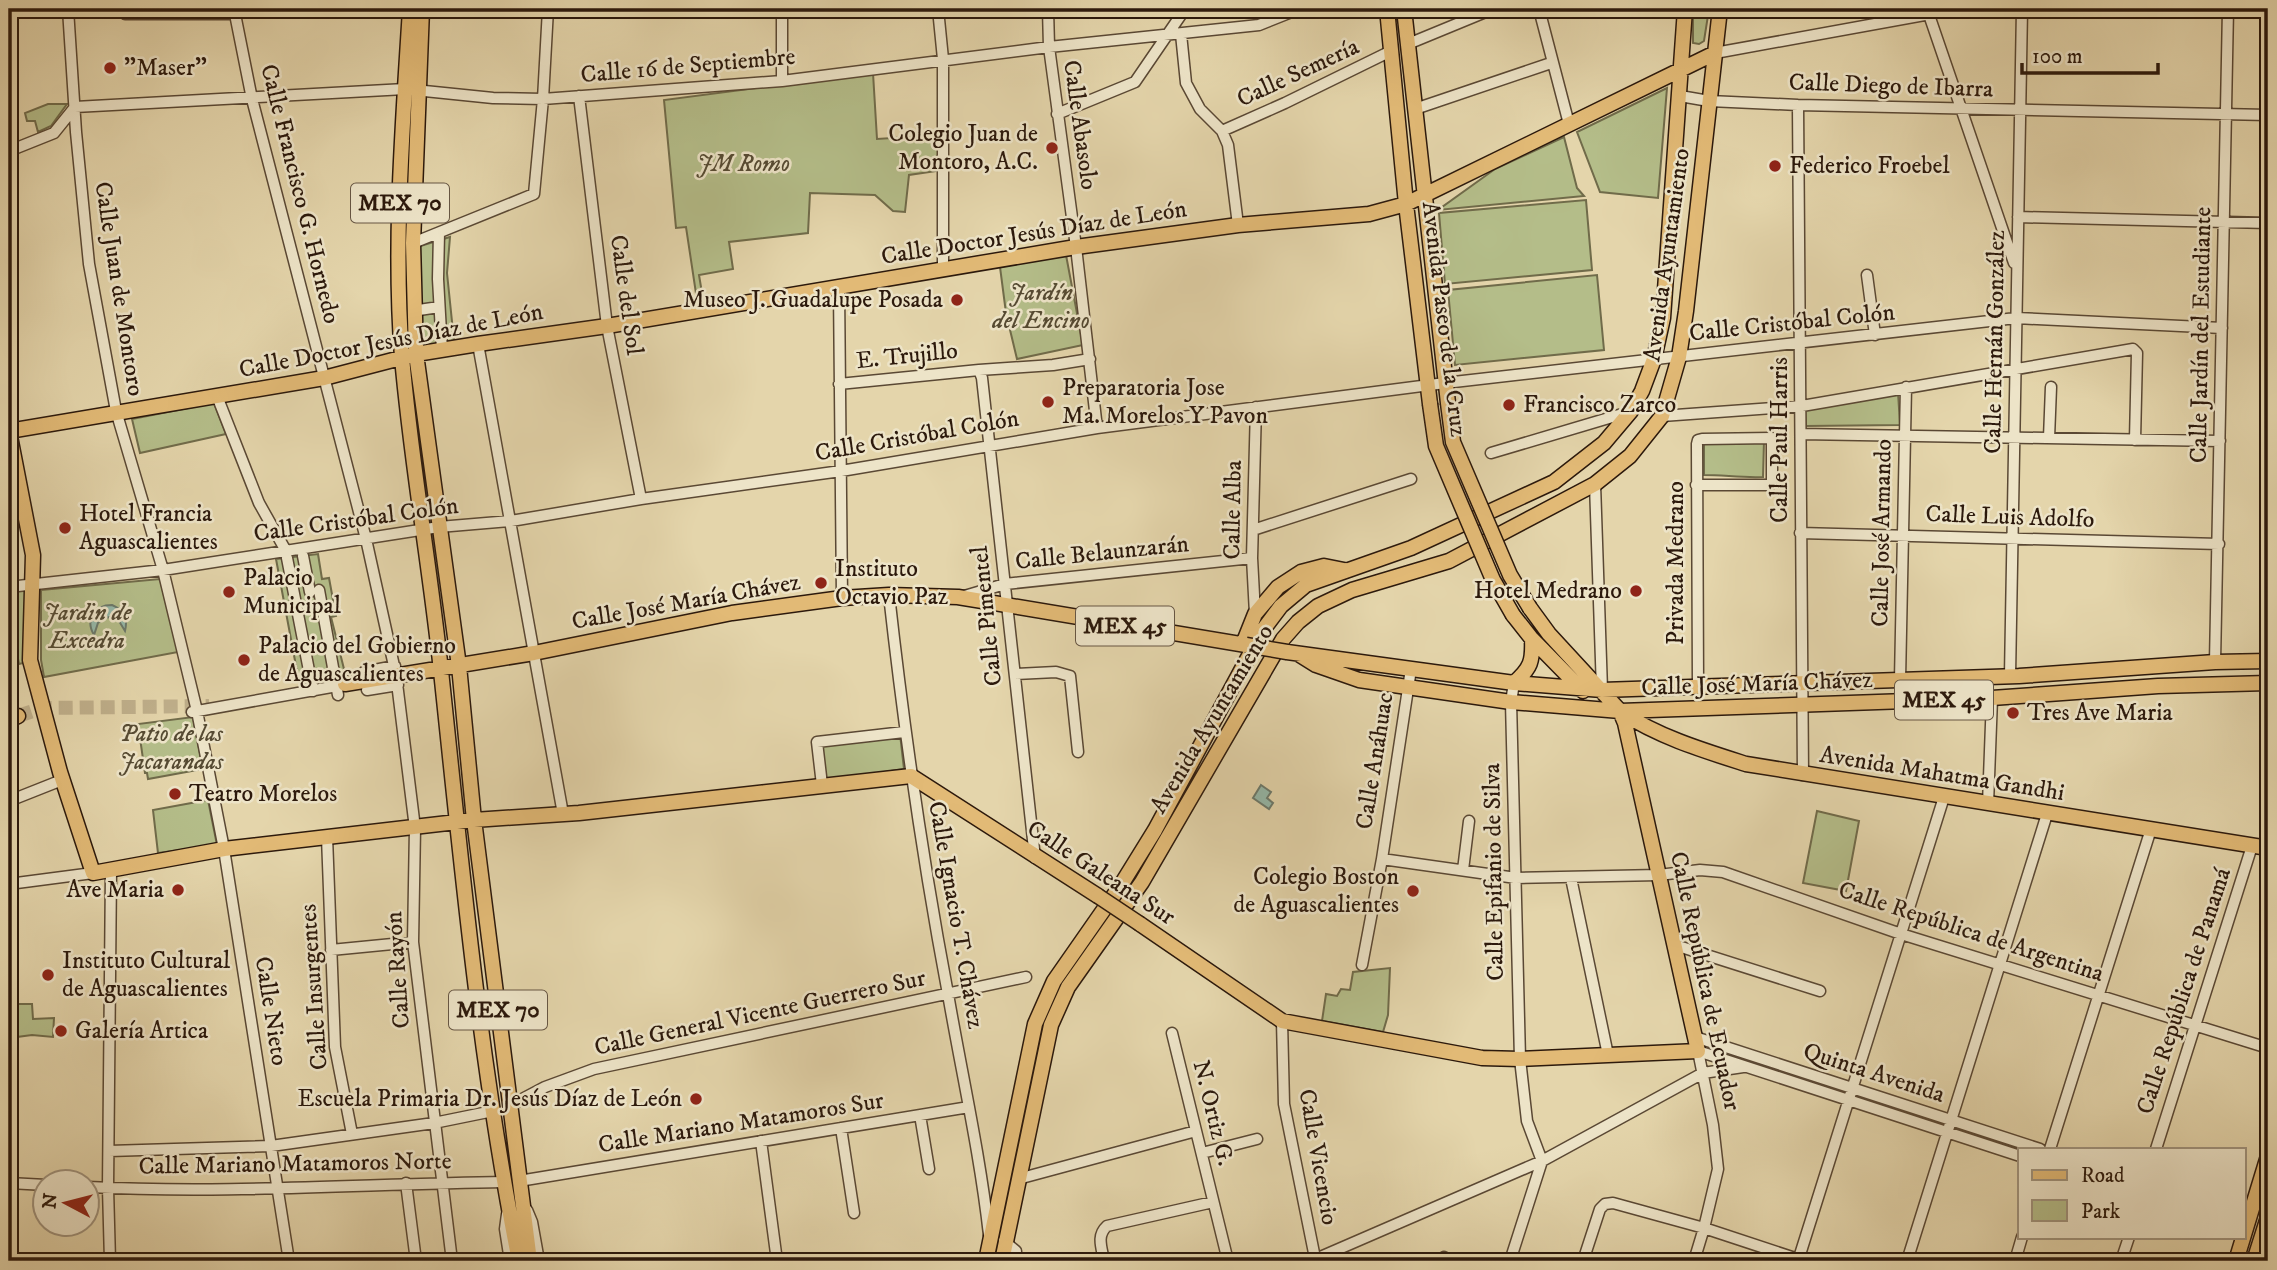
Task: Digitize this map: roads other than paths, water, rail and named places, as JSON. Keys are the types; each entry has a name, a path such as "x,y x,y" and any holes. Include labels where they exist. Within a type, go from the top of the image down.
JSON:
{"main road":[{"name":"MEX 70","path":"410,9 413,243 409,356 439,527 459,666 474,820 488,916 509,1105 519,1261"},
{"name":"MEX 70","path":"422,9 398,247 423,529 441,668 456,823 494,1111 512,1181"},
{"name":"Avenida Paseo de la Cruz","path":"1387,9 1406,204 1436,446 1493,580 1513,615 1532,639 1603,710"},
{"name":"Avenida Paseo de la Cruz","path":"1404,9 1453,442 1510,575 1530,608 1549,634 1620,711"},
{"name":"Avenida Ayuntamiento","path":"1002,1261 997,1241 1035,1024 1054,981 1155,831 1263,630 1281,607 1306,585 1411,548 1554,482 1604,443 1631,411 1654,359 1663,318 1685,9"},
{"name":"Avenida Ayuntamiento","path":"986,1261 997,1241 1018,1180 1051,1025 1068,987 1142,882 1283,639 1318,606 1352,590 1449,561 1595,484 1630,456 1662,416 1679,357 1720,9"},
{"name":"Calle Doctor Jesús Díaz de León","path":"9,431 324,378 442,350 607,326 1076,247 1238,225 1369,214 1406,204 1715,53"},
{"path":"9,431 33,555 30,660 62,780 93,873 223,849 474,820 562,814 911,776"},
{"path":"1245,645 1255,614 1278,587 1301,572 1324,566 1345,571"},
{"name":"Calle José María Chávez","path":"459,666 732,613 842,598 889,595 958,597 1291,652 1583,690 2010,676 2268,661"},
{"path":"1514,683 1527,672 1532,658 1532,639"},
{"name":"Calle José María Chávez","path":"1291,652 1359,680 1511,702 1620,711 1992,698 2158,686 2268,683"},
{"path":"2158,686 2172,680 2207,676 2212,673 2215,662"},
{"name":"MEX 45","path":"441,668 459,666"},
{"path":"340,688 441,668"},
{"name":"Avenida Mahatma Gandhi","path":"1620,711 1646,729 1746,764 2268,848"},
{"name":"Calle República de Ecuador","path":"1620,711 1625,723 1697,1044"},
{"name":"Calle Galeana Sur","path":"911,776 1140,924 1282,1021 1482,1058 1608,1055 1697,1044"},
{"path":"2246,1223 2268,1156"},
{"name":"MEX 70","path":"515,1202 530,1261"},
{"path":"2255,1261 2267,1227"},
{"path":"2236,1261 2242,1238"}],"street":[{"name":"Calle Juan de Montoro","path":"68,9 89,264 116,411 163,570 195,711"},
{"path":"413,243 534,194 548,9"},
{"path":"938,9 943,59 943,269"},
{"name":"Calle Abasolo","path":"1048,9 1049,47 1097,428"},
{"path":"1057,114 1135,82 1185,9"},
{"name":"Calle 16 de Septiembre","path":"75,107 412,89 493,99 543,99 782,81 943,59 1259,25 1299,9"},
{"path":"1408,44 1493,9"},
{"path":"1539,9 1569,124"},
{"name":"Calle Hernán González","path":"2010,676 2022,9"},
{"name":"Calle Jardín del Estudiante","path":"2215,662 2228,9"},
{"path":"727,12 782,10 782,81"},
{"path":"125,13 235,11"},
{"name":"Calle Francisco G. Hornedo","path":"235,11 252,99 366,539 396,675"},
{"path":"1928,11 2017,273"},
{"name":"Calle Doctor Jesús Díaz de León","path":"1715,53 1928,11"},
{"path":"1181,34 1186,83 1200,109 1222,131 1228,145 1238,225"},
{"name":"Calle Semería","path":"1222,131 1391,51"},
{"path":"1415,109 1551,63"},
{"name":"Calle del Sol","path":"579,96 607,326 641,499"},
{"name":"Calle Diego de Ibarra","path":"1680,96 1798,105 2268,115"},
{"name":"Calle Paul Harris","path":"1798,105 1804,775"},
{"path":"9,151 54,133 75,107"},
{"path":"2018,216 2268,223"},
{"path":"439,233 442,350"},
{"path":"1867,275 1875,335"},
{"path":"839,288 842,598"},
{"path":"419,310 439,307"},
{"name":"Calle Cristóbal Colón","path":"9,587 287,554 423,529 511,521 641,499 841,471 1097,428 1445,383 2016,318 2222,328"},
{"path":"478,344 562,814"},
{"path":"1662,416 1802,406 2136,350 2135,440"},
{"name":"E. Trujillo","path":"839,384 1053,365 1090,359"},
{"name":"Calle Pimentel","path":"979,370 990,444 1035,858"},
{"name":"Calle José Armando","path":"1900,680 1906,387"},
{"path":"2049,438 2051,387"},
{"path":"217,396 259,503 287,554 313,691"},
{"name":"Calle Alba","path":"1255,614 1252,558 1256,407"},
{"path":"1491,453 1631,411"},
{"path":"1801,434 2220,441"},
{"name":"Privada Medrano","path":"1696,485 1766,487 1772,481 1772,438 1698,440 1696,485 1698,686"},
{"path":"1253,530 1411,479"},
{"path":"1595,484 1602,690"},
{"name":"Calle Luis Adolfo","path":"1800,533 2218,544"},
{"path":"195,711 340,688 315,591 303,556"},
{"name":"Calle Belaunzarán","path":"958,597 1005,584 1252,558"},
{"name":"Calle Ignacio T. Chávez","path":"889,595 904,732 947,993 982,1178 997,1241"},
{"name":"Calle Anáhuac","path":"1362,965 1382,859 1411,669"},
{"path":"365,671 396,675"},
{"path":"1015,674 1056,672 1070,676 1078,752"},
{"path":"367,690 396,675"},
{"name":"Calle Rayón","path":"396,675 415,828 413,942 453,1261"},
{"name":"Calle Epifanio de Silva","path":"1514,683 1511,702 1520,1059 1527,1121 1542,1161"},
{"path":"1988,804 1992,698"},
{"name":"Calle Nieto","path":"195,711 223,849 289,1261"},
{"path":"822,785 817,742 904,732"},
{"path":"9,801 62,780"},
{"path":"1583,1261 1600,1209 1605,1203 1614,1203 1704,1228 1800,1261 1944,797"},
{"path":"1907,1261 2047,814"},
{"path":"1463,870 1469,821"},
{"path":"2050,1148 2151,829"},
{"name":"Calle Insurgentes","path":"327,837 335,1047 352,1134"},
{"name":"Calle República de Panamá","path":"2157,1148 2252,846"},
{"name":"Calle República de Argentina","path":"1382,859 1516,878 1659,875 1700,870 1723,872 1901,934 2268,1048"},
{"path":"110,1261 108,1188 111,870"},
{"path":"9,884 93,873"},
{"path":"1571,878 1608,1055"},
{"path":"331,950 413,942"},
{"path":"1675,945 1820,991"},
{"name":"Calle General Vicente Guerrero Sur","path":"509,1105 545,1087 594,1069 1026,977"},
{"name":"Calle Vicencio","path":"1282,1021 1284,1104 1313,1260"},
{"name":"N. Ortiz G.","path":"1172,1033 1228,1261"},
{"name":"Quinta Avenida","path":"1697,1044 1852,1088 2037,1148"},
{"name":"Quinta Avenida","path":"1697,1044 1746,1067 2018,1155"},
{"name":"Calle República de Ecuador","path":"1694,1261 1718,1169 1713,1125 1697,1044"},
{"path":"1313,1260 1542,1161 1703,1073 1746,1067"},
{"name":"Calle Mariano Matamoros Sur","path":"512,1181 970,1107"},
{"path":"109,1152 271,1146 435,1123 494,1111"},
{"path":"920,1115 929,1169"},
{"path":"841,1128 854,1213"},
{"path":"1018,1180 1196,1131"},
{"path":"1202,1153 1257,1139"},
{"path":"761,1141 776,1261"},
{"path":"1510,1261 1542,1161"},
{"name":"Calle Mariano Matamoros Norte","path":"102,1188 276,1190 512,1181"},
{"path":"9,1183 32,1184"},
{"path":"406,1183 416,1261"},
{"name":"MEX 70","path":"510,1261 505,1229 515,1202 532,1222 539,1261"},
{"name":"N. Ortiz G.","path":"1104,1261 1099,1238 1101,1231 1107,1226 1213,1202"},
{"path":"2246,1223 2267,1227"},
{"path":"2014,1261 2022,1238"},
{"path":"2121,1261 2129,1238"},
{"path":"997,1241 1016,1251 1015,1261"}],"tunnel":[{"path":"18,716 42,708 209,706"}],"place":[{"name":"\"Maser\"","path":"110,68"},
{"name":"Colegio Juan de Montoro, A.C.","path":"1052,148"},
{"name":"Federico Froebel","path":"1775,166"},
{"name":"Museo J. Guadalupe Posada","path":"957,300"},
{"name":"Preparatoria Jose Ma. Morelos Y Pavon","path":"1048,402"},
{"name":"Francisco Zarco","path":"1509,405"},
{"name":"Hotel Francia Aguascalientes","path":"65,528"},
{"name":"Instituto Octavio Paz","path":"821,583"},
{"name":"Hotel Medrano","path":"1636,591"},
{"name":"Palacio Municipal","path":"229,592"},
{"name":"Palacio del Gobierno de Aguascalientes","path":"244,660"},
{"name":"Tres Ave Maria","path":"2013,713"},
{"name":"Teatro Morelos","path":"175,794"},
{"name":"Ave Maria","path":"178,890"},
{"name":"Colegio Boston de Aguascalientes","path":"1413,891"},
{"name":"Instituto Cultural de Aguascalientes","path":"48,975"},
{"name":"Galería Artica","path":"61,1031"},
{"name":"Escuela Primaria Dr. Jesús Díaz de León","path":"696,1099"}],"park label":[{"name":"JM Romo","path":"743,164"},
{"name":"Jardín del Encino","path":"1041,307"},
{"name":"Jardin de Excedra","path":"87,627"},
{"name":"Patio de las Jacarandas","path":"171,748"}]}
